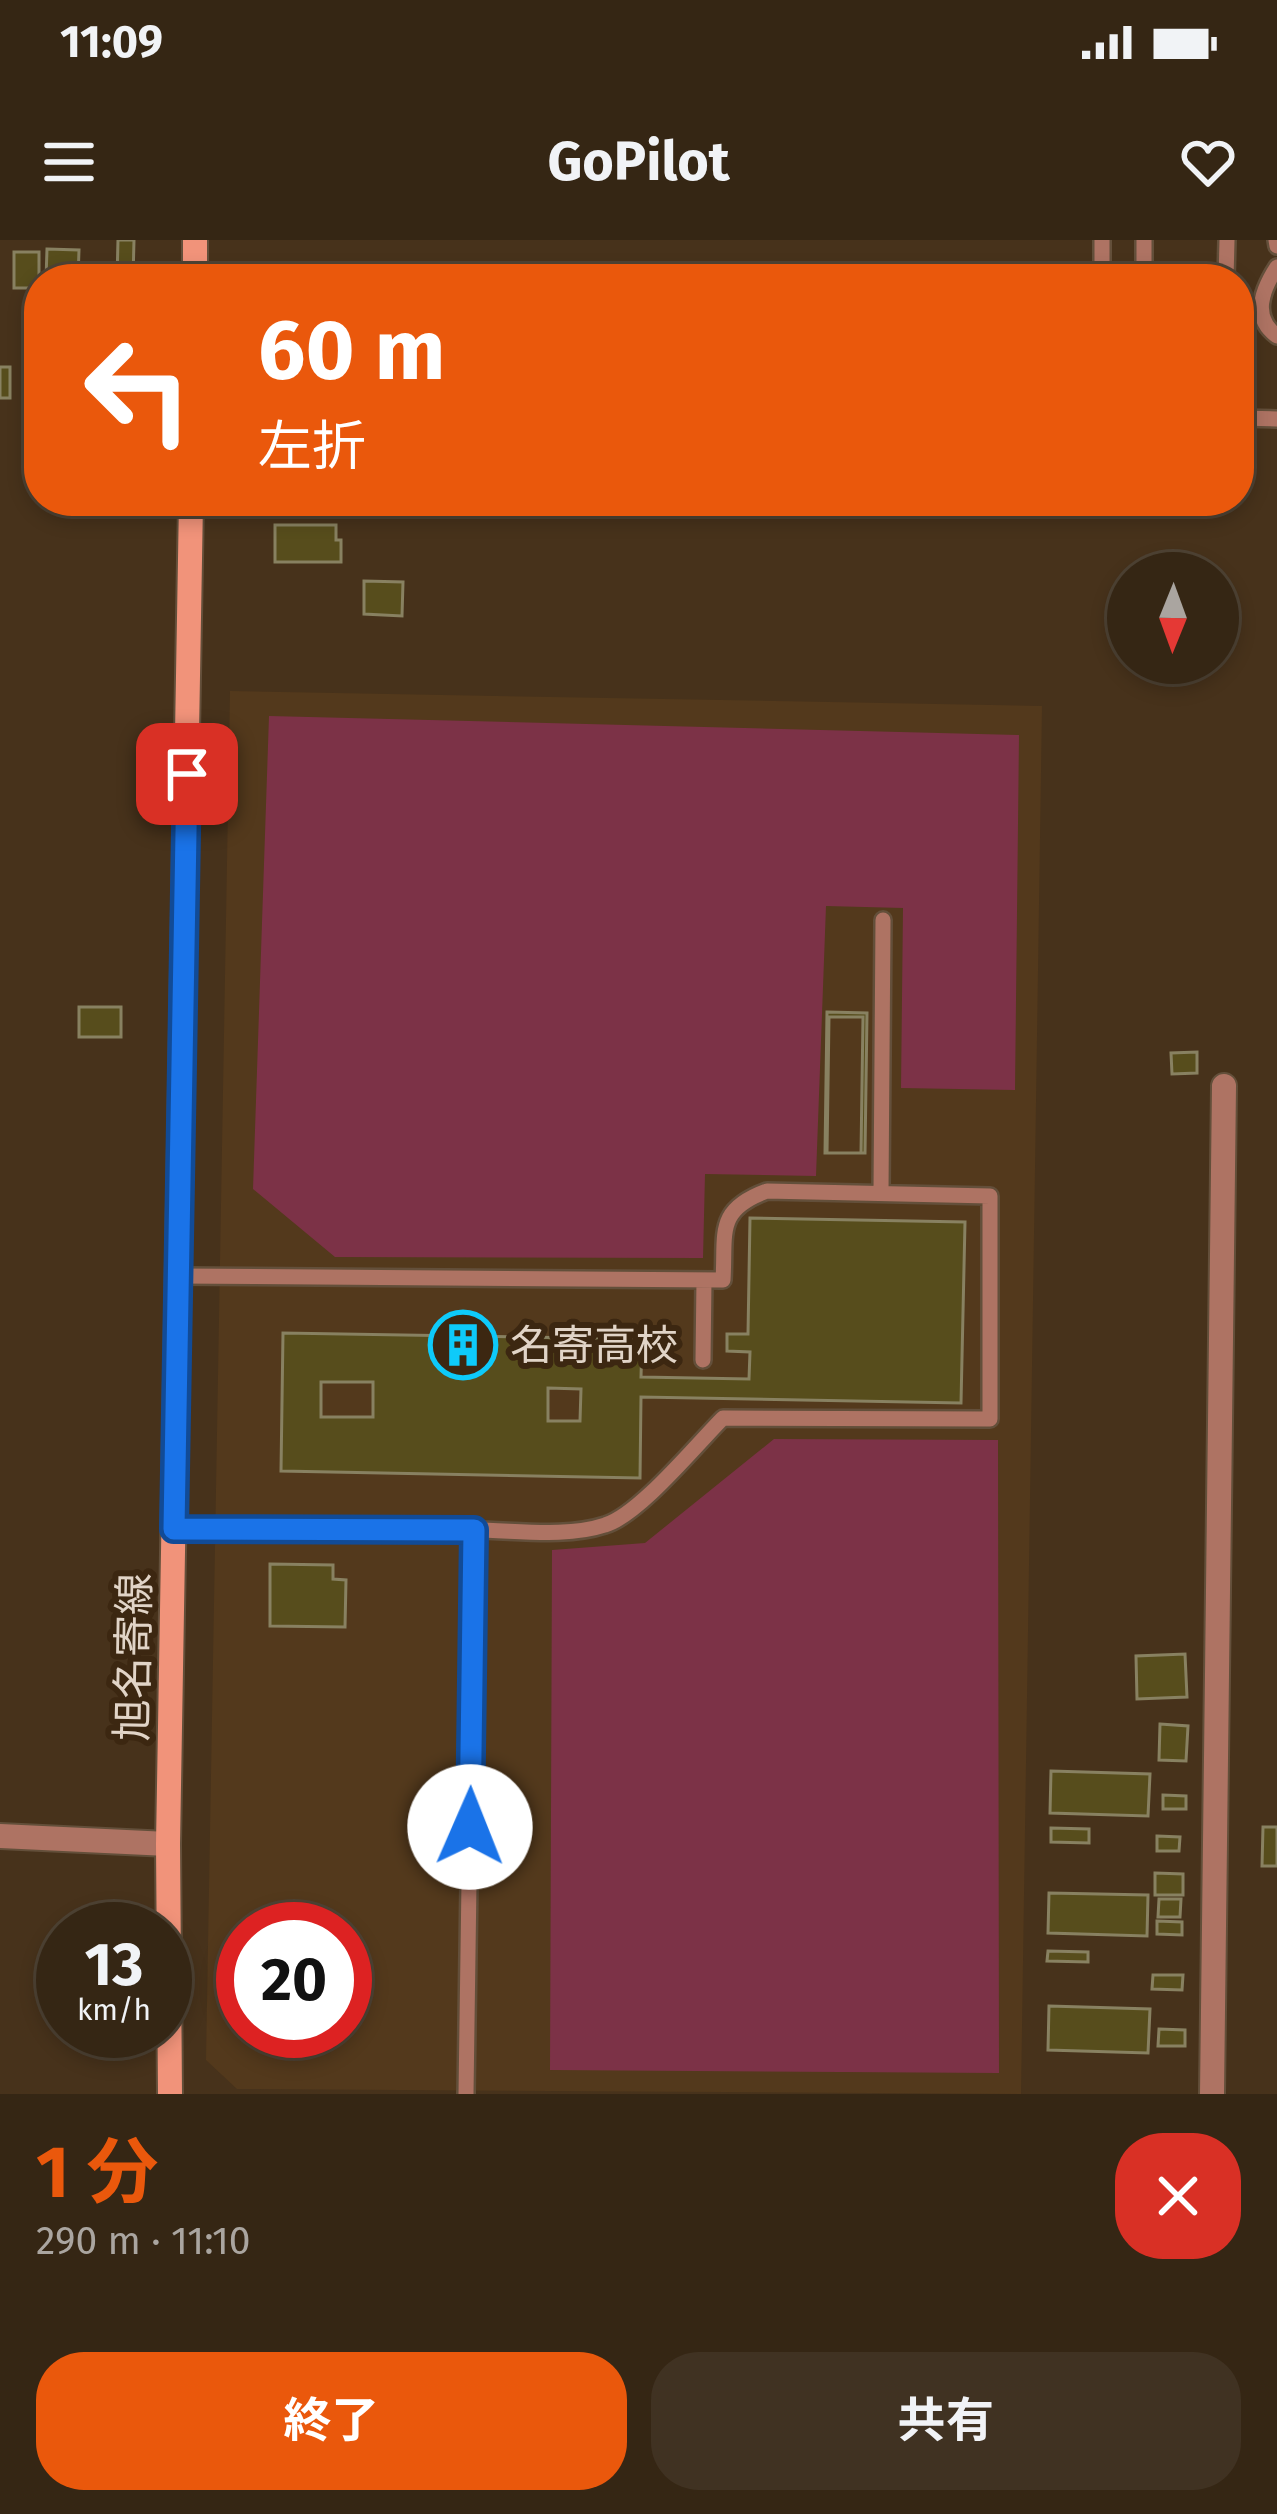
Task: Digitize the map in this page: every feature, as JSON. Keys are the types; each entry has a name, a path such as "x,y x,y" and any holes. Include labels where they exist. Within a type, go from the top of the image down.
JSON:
{"main road":[{"name":"旭名寄線","path":"170,2094 168,1844 191,516"}],"street":[{"path":"1213,2094 1224,1086"},
{"path":"0,1836 168,1844"}],"lane":[{"path":"1277,267 1266,283 1261,311 1267,328 1277,336"},
{"path":"881,1193 883,920"},
{"path":"174,1529 584,1529 609,1525 633,1508 723,1418 991,1419 990,1196 766,1191 731,1209 723,1280 178,1276"},
{"path":"704,1280 704,1360"},
{"path":"466,2094 474,1530"}],"shaded area":[{"path":"230,691 1042,706 1021,2094 237,2089 206,2060"},
{"path":"269,716 1019,735 1015,1090 901,1088 903,908 826,906 816,1176 705,1174 703,1258 335,1257 253,1189"},
{"path":"774,1439 998,1440 999,2073 550,2070 552,1550 645,1543"}],"building":[{"path":"118,240 134,240 133,264 117,264"},
{"path":"47,249 79,250 79,264 46,264"},
{"path":"14,252 39,252 39,264 24,264 24,288 14,288"},
{"path":"0,367 10,367 10,398 0,398"},
{"path":"275,525 336,525 341,562 275,562"},
{"path":"364,581 403,582 402,616 364,614"},
{"path":"79,1007 121,1007 121,1037 79,1037"},
{"path":"827,1012 867,1013 865,1153 825,1153"},
{"path":"829,1017 863,1017 861,1153 827,1153"},
{"path":"1197,1052 1197,1073 1172,1074 1171,1053"},
{"name":"名寄高校","path":"750,1218 965,1222 961,1403 641,1397 640,1478 281,1471 283,1333 642,1339 641,1377 749,1379 750,1352 727,1351 727,1334 748,1334","holes":["321,1382 373,1382 373,1417 321,1417","548,1388 581,1389 580,1421 548,1421"]},
{"path":"270,1564 333,1565 333,1579 346,1580 345,1627 270,1626"},
{"path":"1185,1654 1187,1697 1137,1699 1136,1656"},
{"path":"1160,1724 1188,1726 1186,1761 1159,1760"},
{"path":"1051,1771 1150,1774 1148,1816 1050,1813"},
{"path":"1163,1795 1186,1796 1186,1809 1163,1809"},
{"path":"1263,1827 1277,1827 1277,1866 1262,1866"},
{"path":"1051,1828 1089,1829 1089,1843 1051,1842"},
{"path":"1157,1836 1180,1837 1179,1851 1157,1851"},
{"path":"1155,1873 1183,1874 1183,1895 1155,1895"},
{"path":"1049,1893 1148,1895 1147,1936 1048,1933"},
{"path":"1159,1899 1181,1899 1180,1917 1158,1917"},
{"path":"1157,1921 1182,1922 1182,1935 1157,1934"},
{"path":"1048,1951 1088,1952 1088,1962 1047,1961"},
{"path":"1153,1975 1183,1975 1182,1990 1152,1989"},
{"path":"1049,2006 1150,2009 1148,2053 1048,2050"},
{"path":"1159,2029 1185,2030 1185,2046 1158,2046"}],"place":[{"name":"名寄高校","path":"463,1345"}],"route":[{"path":"187,774 174,1529 474,1530 470,1827"}]}
